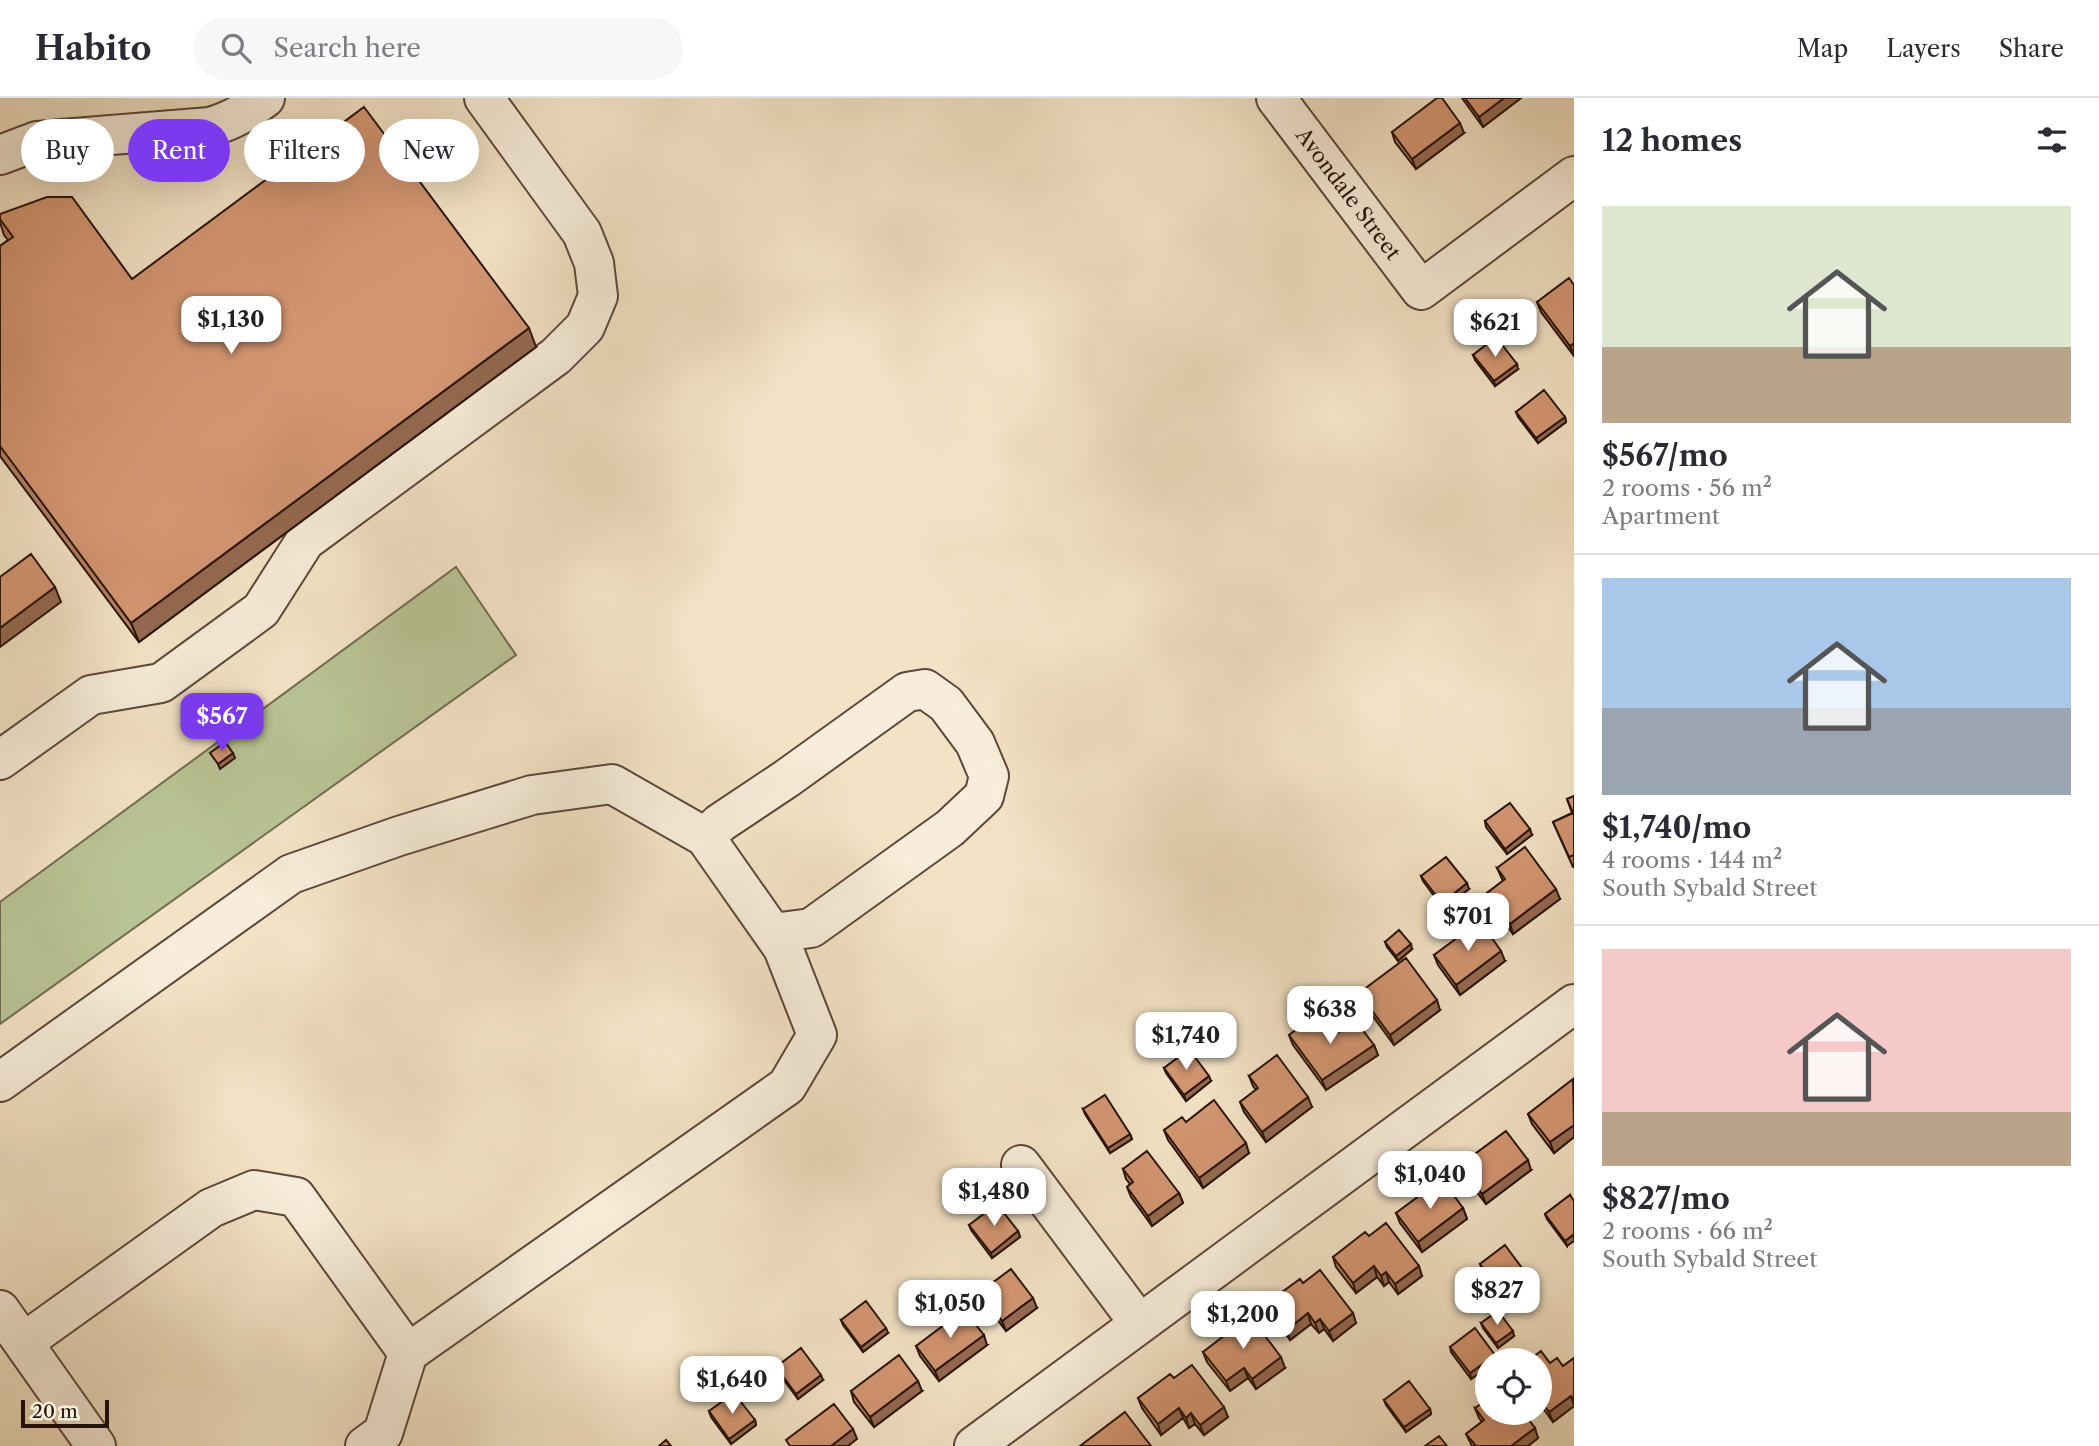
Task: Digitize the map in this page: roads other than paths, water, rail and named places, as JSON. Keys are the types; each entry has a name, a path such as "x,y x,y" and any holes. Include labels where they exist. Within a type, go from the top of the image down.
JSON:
{"street":[{"path":"0,155 37,141 210,127 229,122 265,98"},
{"path":"0,760 91,695 161,683 261,610 305,541 556,356 585,327 598,296 594,262 582,233 484,98"},
{"name":"Avondale Street","path":"1276,98 1421,290 1574,176"},
{"path":"705,837 720,823 907,691 925,689 946,704 975,743 989,776 984,796 950,828 811,928 773,933"},
{"path":"0,1082 290,874 399,836 532,795 612,784 705,837 783,948 817,1035 787,1086 408,1353 383,1433 365,1446"},
{"path":"974,1446 1574,1004"},
{"path":"1021,1165 1139,1323"},
{"path":"23,1342 211,1208 254,1191 296,1197 408,1353"},
{"path":"0,1310 96,1446"}]}
